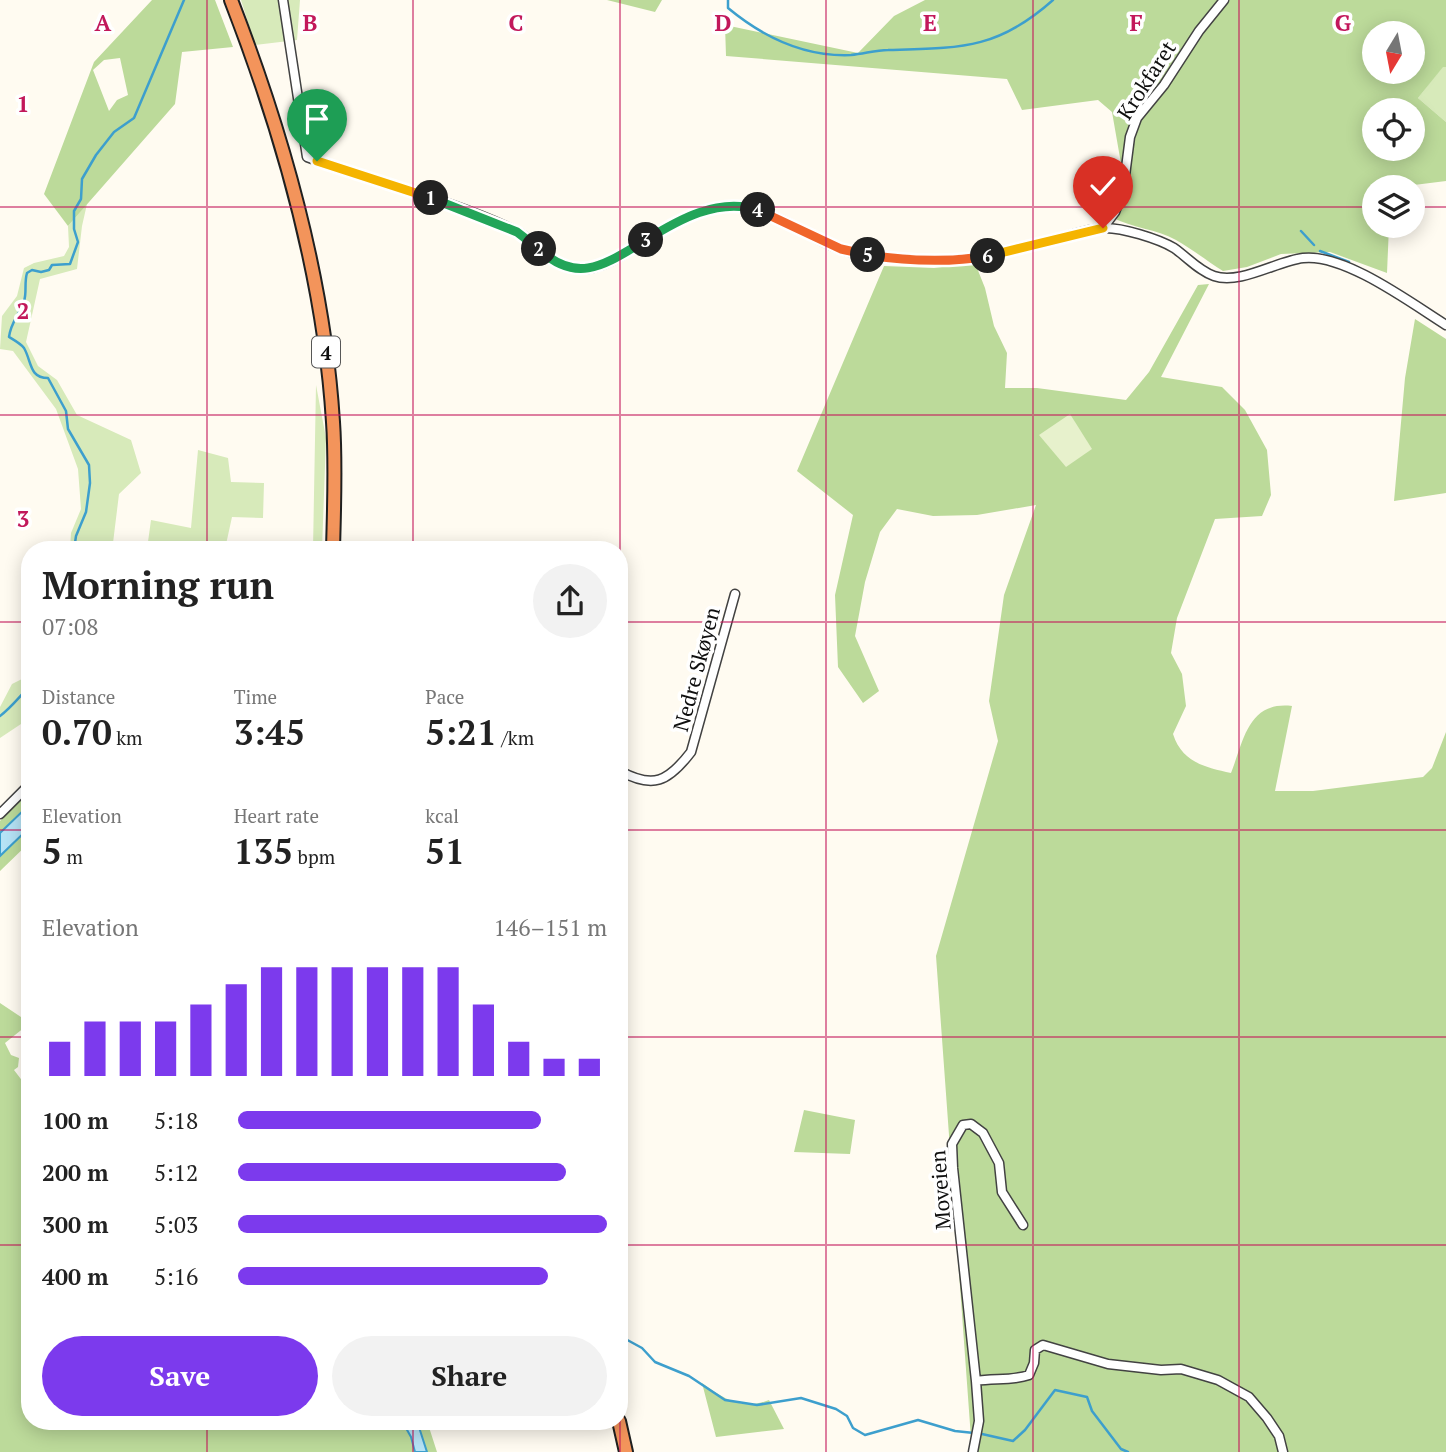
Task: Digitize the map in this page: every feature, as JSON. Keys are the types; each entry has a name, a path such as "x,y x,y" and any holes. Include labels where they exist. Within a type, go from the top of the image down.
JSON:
{"highway":[{"name":"4","path":"231,0 281,145 319,305 334,431 333,541"},
{"path":"621,1430 626,1452"}],"street":[{"path":"283,0 307,157 445,203 517,232 559,263 580,270 608,262 671,224 721,207 740,206 758,211 841,249 872,256 927,261 981,257 1103,228 1144,237 1172,247 1204,271 1219,277 1236,277 1295,259 1322,258 1362,274 1446,324"},
{"name":"Krokfaret","path":"1103,228 1115,212 1123,191 1130,137 1137,118 1164,85 1199,31 1224,0"},
{"name":"Nedre Skøyen","path":"628,775 638,781 654,782 679,767 691,752 735,594"},
{"path":"0,814 21,792"},
{"name":"Moveien","path":"973,1452 979,1421 952,1144 963,1125 971,1124 983,1133 999,1163 1002,1192 1023,1225"},
{"path":"976,1381 999,1378 1015,1380 1029,1375 1035,1350 1043,1345 1108,1364 1161,1370 1181,1369 1217,1380 1249,1397 1279,1436 1283,1452"}],"green space":[{"path":"152,0 215,0 233,47 182,52 175,104 68,226 44,194 94,62","holes":["120,58 128,95 117,100 109,111 93,70 104,60"]},
{"path":"241,0 300,0 297,40 255,45"},
{"path":"607,0 662,0 655,12"},
{"path":"925,0 1446,0 1446,67 1443,67 1418,98 1362,98 1362,161 1425,161 1425,104 1446,122 1446,181 1425,184 1425,175 1362,175 1362,238 1388,238 1387,273 1330,252 1281,254 1247,267 1223,271 1168,236 1113,218 1123,175 1112,112 1098,100 1022,110 1007,79 726,56 725,25 858,53 894,16"},
{"path":"1443,66 1446,67 1446,122 1425,104 1425,98 1418,98"},
{"path":"87,204 77,269 40,279 26,342 38,366 57,380 77,415 131,440 141,473 119,494 113,541 70,541 81,509 78,469 56,409 13,351 0,349 2,316 17,296 24,268 64,256 69,247 68,226"},
{"path":"975,263 985,288 994,326 1007,353 1005,388 1037,388 1126,400 1149,372 1198,285 1209,284 1161,377 1222,387 1245,410 1267,450 1271,495 1262,516 1215,519 1177,618 1171,653 1182,674 1186,706 1173,734 1188,757 1203,765 1231,773 1244,736 1257,716 1277,706 1292,706 1275,791 1313,791 1423,777 1432,768 1446,732 1446,1452 972,1452 936,956 998,741 989,701 1004,595 1036,505 977,515 933,516 897,509 880,532 865,582 855,636 879,691 863,703 838,667 835,595 853,515 797,471 884,266 934,268"},
{"path":"1415,319 1446,339 1446,493 1394,501 1405,378"},
{"path":"316,385 326,438 322,541 313,541"},
{"path":"1070,414 1092,449 1066,467 1039,435"},
{"path":"198,450 228,458 231,482 264,483 263,518 232,517 227,541 148,541 151,520 191,528"},
{"path":"21,680 21,724 0,738 0,707 12,684"},
{"path":"21,800 21,851 0,871 0,821"},
{"path":"0,1003 21,1017 21,1030 5,1043 11,1055 19,1058 18,1067 14,1070 21,1079 21,1430 430,1430 437,1452 0,1452"},
{"path":"804,1110 855,1120 850,1154 794,1152"},
{"path":"702,1383 734,1402 750,1404 769,1400 784,1429 716,1437"}],"water":[{"path":"21,813 21,836 0,856 0,833"},
{"path":"407,1430 420,1430 427,1452 415,1452"}],"waterway":[{"path":"75,541 86,512 90,483 89,465 68,429 66,411 48,378 34,372 24,348 9,337 10,331 24,301 27,273 32,270 49,270 52,265 70,264 78,242 74,229 74,211 81,199 82,179 114,132 134,118 184,0"},
{"path":"728,0 728,8 770,36 801,49 834,55 976,43 1014,29 1053,0"},
{"path":"1301,231 1314,245"},
{"path":"1320,251 1349,262"},
{"path":"0,716 21,696"},
{"path":"628,1340 642,1348 655,1362 689,1376 725,1400 757,1405 801,1398 836,1409 847,1416 853,1428 865,1435 918,1420 955,1431 974,1433"},
{"path":"982,1434 1013,1441 1025,1430 1055,1390 1087,1397 1092,1411 1121,1449 1128,1452"}],"route":[{"path":"317,161 445,203 517,232 559,263 580,270 608,262 671,224 721,207 740,206 775,216 820,240 856,253 927,261 981,257 1103,228"}]}
